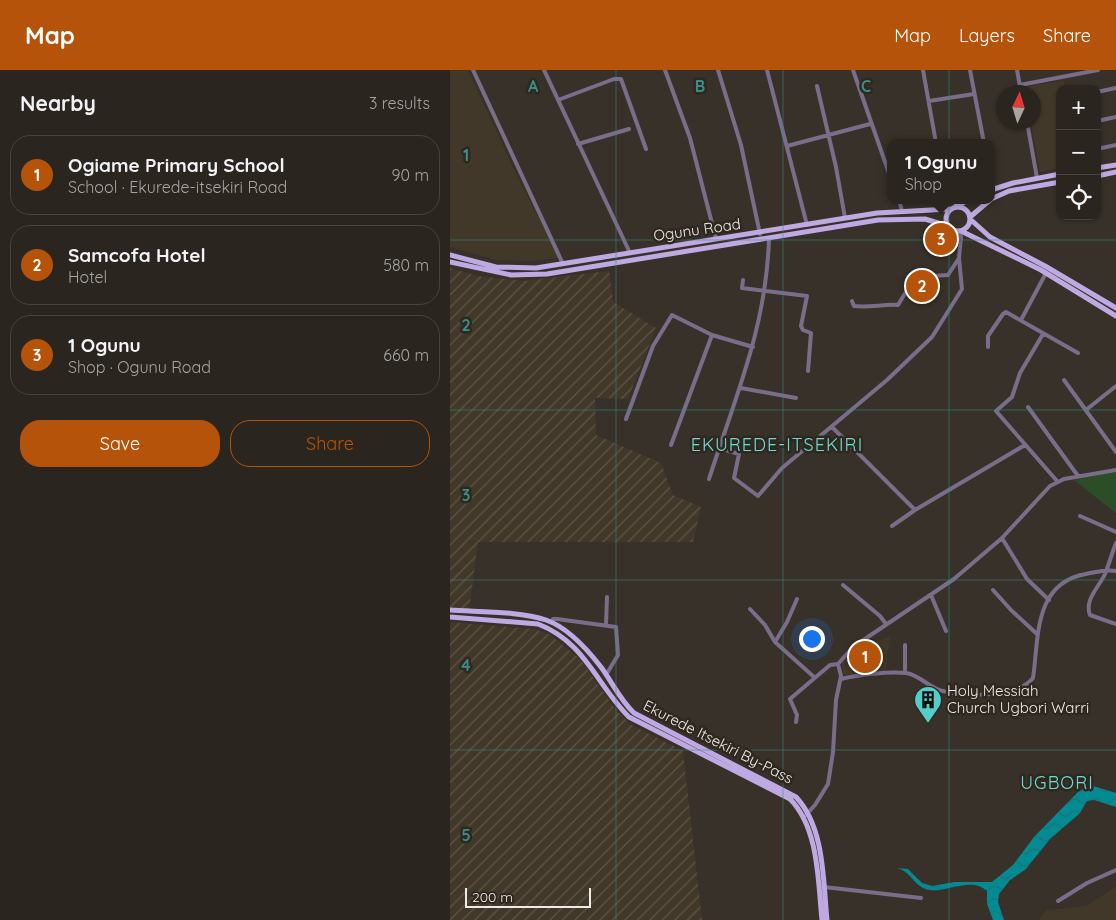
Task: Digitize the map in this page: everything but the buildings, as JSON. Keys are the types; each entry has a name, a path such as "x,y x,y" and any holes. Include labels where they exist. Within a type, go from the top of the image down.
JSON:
{"main road":[{"path":"1101,167 1116,165"},
{"path":"1101,175 1116,172"},
{"path":"995,189 1056,175"},
{"path":"995,198 1010,191 1056,183"},
{"path":"960,204 950,209 946,215 948,226 1046,273 1116,316"},
{"path":"960,231 968,226 970,218 986,204"},
{"path":"956,206 965,209 970,218 990,237 1046,266 1116,308"},
{"name":"Ogunu Road","path":"450,255 481,264 510,268 563,264 716,239 760,234 845,218 902,211 950,209"},
{"name":"Ogunu Road","path":"450,262 511,275 547,274 602,266 694,248 769,239 895,219 925,219 948,226"},
{"path":"788,228 790,235"},
{"name":"Ekurede Itsekiri By-Pass","path":"450,610 531,617 552,622 574,638 606,675 625,705 634,714 796,797 818,844 827,920"},
{"name":"Ekurede Itsekiri By-Pass","path":"450,617 538,624 558,633 587,661 615,701 629,717 790,799 806,815 822,920"}],"street":[{"path":"473,70 563,264"},
{"path":"544,70 630,253"},
{"path":"665,70 690,138 716,239"},
{"path":"718,70 741,145 760,234"},
{"path":"767,70 807,225"},
{"path":"852,70 870,124 887,165"},
{"path":"923,70 935,139"},
{"path":"970,70 983,139"},
{"path":"1017,70 1020,85 1098,70"},
{"path":"558,100 614,79 621,79 646,150"},
{"path":"816,86 845,218"},
{"path":"1101,91 1116,88"},
{"path":"929,101 974,94"},
{"path":"1101,120 1116,116"},
{"path":"787,146 870,124"},
{"path":"578,144 628,129"},
{"path":"1028,130 1037,178"},
{"path":"1101,149 1116,145"},
{"path":"899,204 902,211"},
{"path":"719,448 739,454 734,478 758,496 782,468 887,380 932,337 962,289 959,258 960,231"},
{"path":"709,479 753,348 765,291 769,239"},
{"path":"852,301 854,306 860,307 883,304 898,305 915,277 948,275 959,258"},
{"path":"1021,320 1046,273"},
{"path":"743,280 742,288 807,296 801,326 803,330 811,333 808,371"},
{"path":"988,347 988,336 1004,312 1078,353"},
{"path":"626,419 654,346 670,317 676,316 712,336 753,348"},
{"path":"1043,334 1020,373 1012,397 996,410 1057,482"},
{"path":"671,445 712,336"},
{"path":"1064,380 1116,452"},
{"path":"1086,410 1116,386"},
{"path":"741,388 796,398"},
{"path":"1028,408 1078,476"},
{"path":"832,427 915,510"},
{"path":"892,526 915,510 1025,445"},
{"path":"796,722 797,715 790,698 814,677 830,666 838,664 853,647 954,578 1002,538 1057,482 1078,476 1116,470"},
{"path":"1080,516 1116,532"},
{"path":"1002,538 1027,579 1049,600"},
{"path":"1116,543 1107,569 1091,597 1089,613 1116,624"},
{"path":"841,679 854,676 905,673 948,692 999,694 1032,680 1040,617 1049,600 1065,581 1076,576 1107,569 1116,571"},
{"path":"842,585 880,616 886,624"},
{"path":"993,590 1037,634"},
{"path":"931,595 946,632"},
{"path":"606,624 607,597"},
{"path":"775,642 787,622 797,599"},
{"path":"750,609 765,624 775,642 814,677"},
{"path":"552,622 553,619 557,619 606,624 616,627 618,655 606,675"},
{"path":"905,673 906,645"},
{"path":"806,815 828,784 828,773 833,752 836,700 841,679 838,664"},
{"path":"1058,901 1087,883 1116,870"},
{"path":"824,887 921,898"}],"shaded area":[{"path":"450,70 468,70 516,174 559,258 531,261 496,260 450,247"},
{"path":"1064,81 1064,85 1056,85 1056,169 1040,172 1032,130 1041,130 1041,85 1038,85"},
{"path":"450,268 478,276 524,281 609,271 613,302 656,328 628,399 595,398 596,435 661,463 673,495 701,507 693,542 478,542 469,610 450,609"},
{"path":"450,622 535,629 549,634 580,659 616,710 630,724 683,751 702,920 450,920"},
{"path":"890,636 885,673 846,676 843,673 841,659 855,653 854,648 861,642 868,646"},
{"path":"1116,887 1116,920 1038,920 1047,910 1086,906"}],"green space":[{"path":"1116,471 1116,513 1074,480"}],"water":[{"path":"1090,785 1116,793 1116,807 1094,800 1087,801 1080,813 1050,839 1026,869 1010,880 999,894 998,902 1004,920 993,920 987,904 987,891 981,887 966,885 929,890 920,886 906,872 897,868 908,869 922,883 932,886 955,882 992,882 1013,865 1034,837 1078,792"}],"place":[{"name":"1 Ogunu","path":"941,239"},
{"name":"Samcofa Hotel","path":"922,286"},
{"name":"Ogiame Primary School","path":"865,657"},
{"name":"Holy Messiah Church Ugbori Warri","path":"928,724"}],"district":[{"name":"EKUREDE-ITSEKIRI","path":"777,445"},
{"name":"UGBORI","path":"1057,783"}]}
